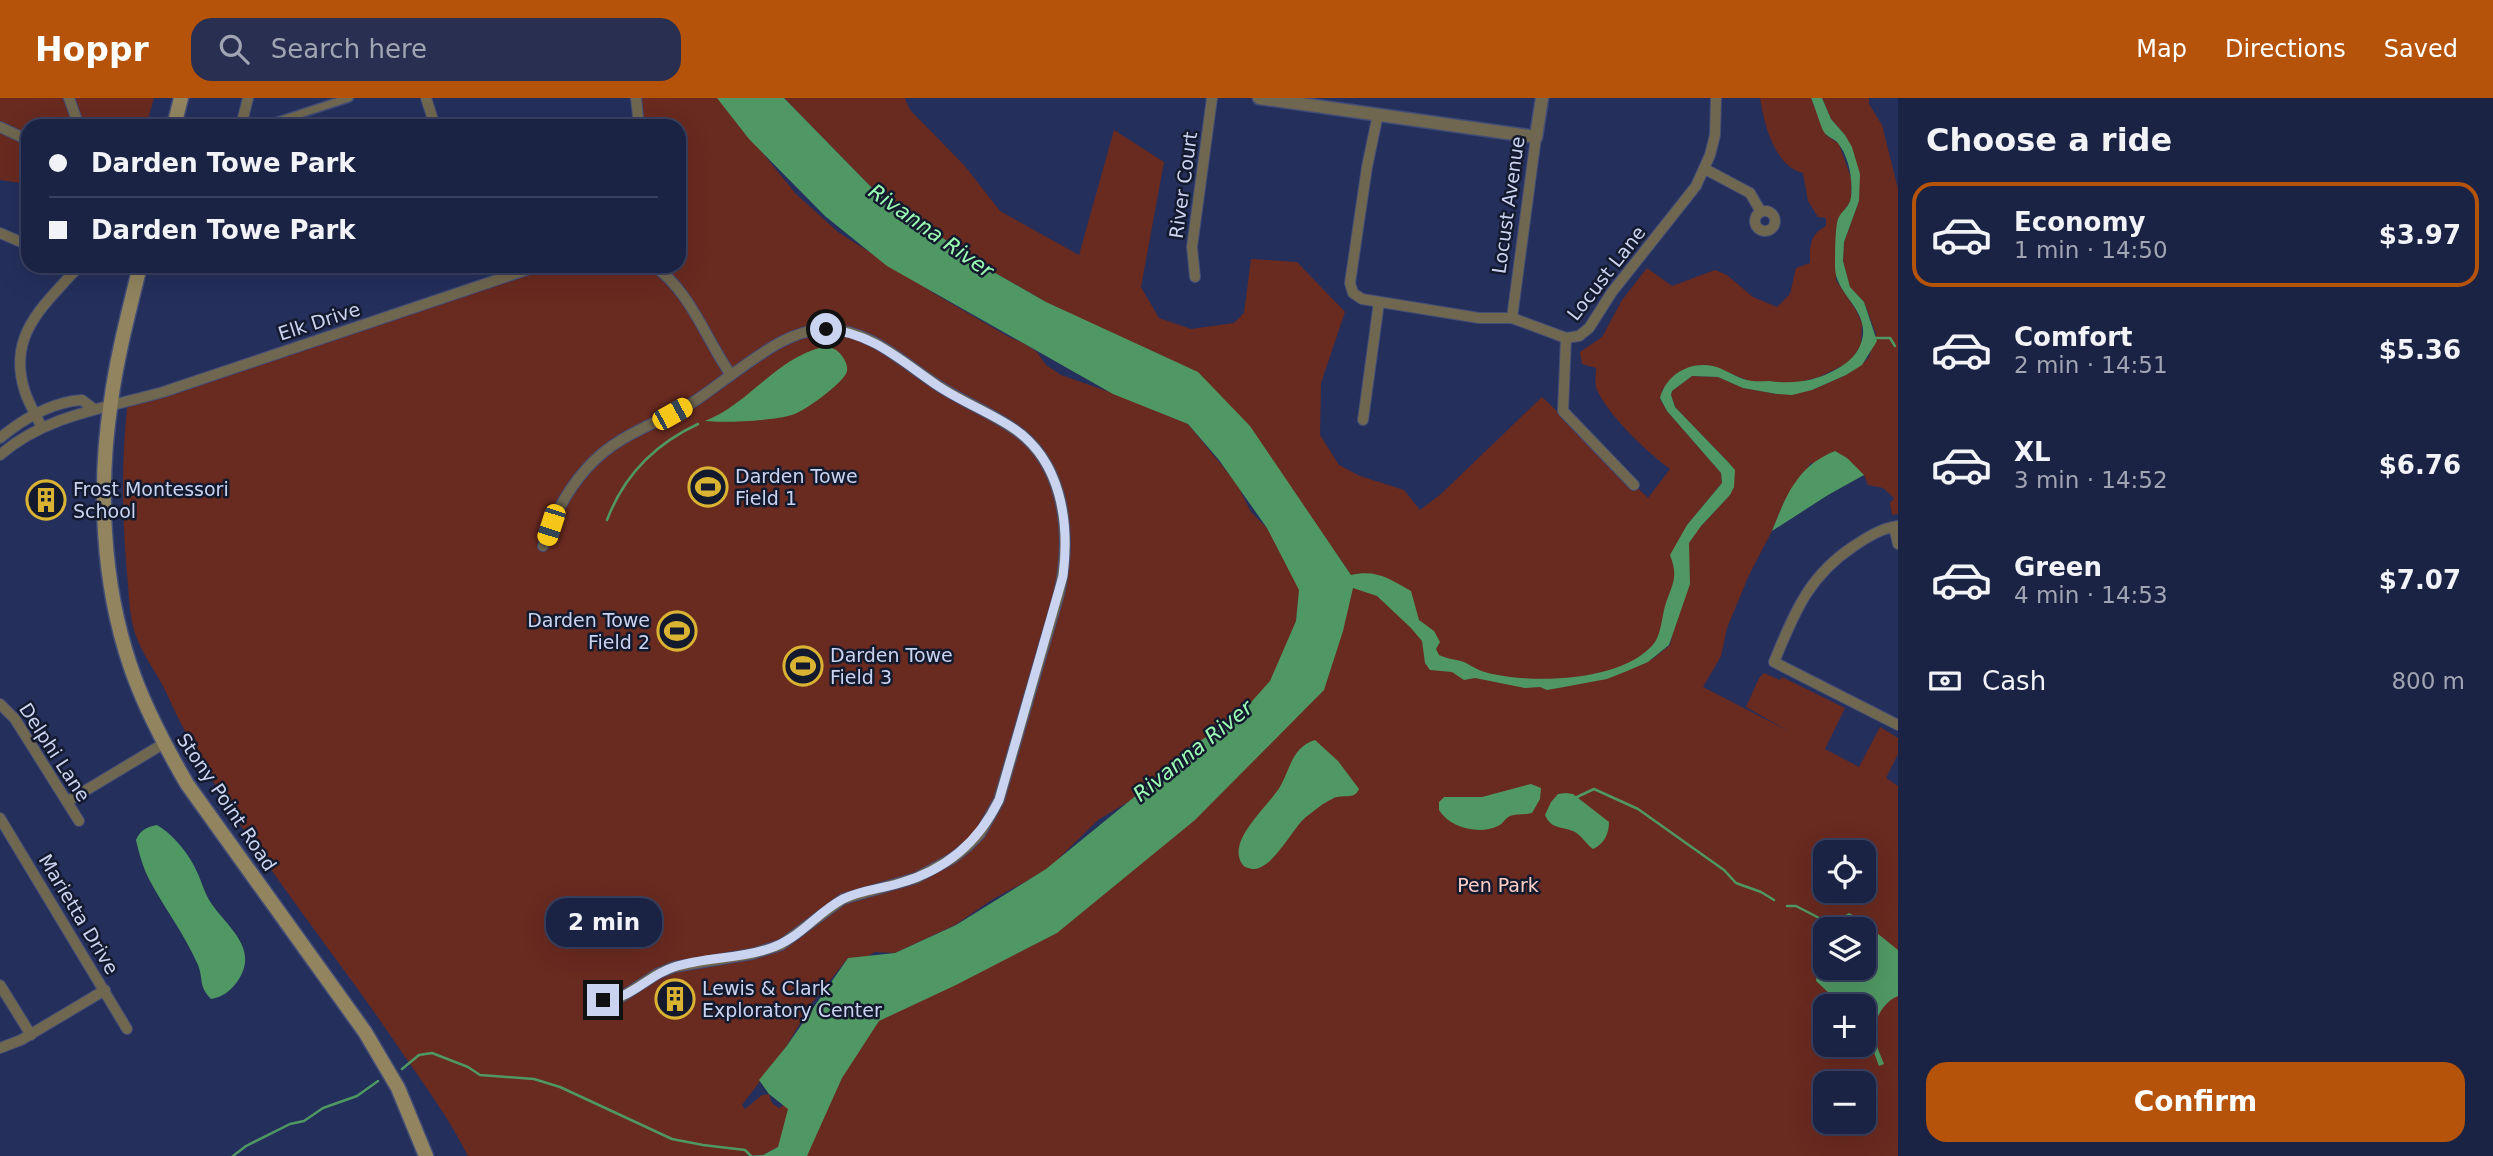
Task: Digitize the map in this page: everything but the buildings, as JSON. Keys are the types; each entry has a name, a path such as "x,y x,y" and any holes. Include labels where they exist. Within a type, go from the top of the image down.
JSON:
{"main road":[{"path":"176,119 181,98"},
{"name":"Stony Point Road","path":"138,273 110,404 105,510 113,596 130,664 163,744 202,806 365,1032 398,1088 426,1156"}],"street":[{"path":"69,98 76,119"},
{"path":"243,119 248,98"},
{"path":"284,119 349,98"},
{"path":"426,98 433,119"},
{"path":"636,98 638,119"},
{"name":"River Court","path":"1195,277 1192,247 1212,98"},
{"path":"1259,98 1536,137"},
{"name":"Locust Avenue","path":"1512,318 1542,98"},
{"name":"Locust Lane","path":"1378,114 1354,246 1350,283 1353,293 1362,299 1479,318 1512,318 1566,338 1579,336 1589,328 1612,292 1691,195 1705,169 1715,135 1716,98"},
{"path":"0,127 21,137"},
{"path":"1705,169 1750,192 1761,212"},
{"path":"0,233 21,242"},
{"path":"41,426 22,379 23,338 32,319 69,273"},
{"name":"Elk Drive","path":"0,455 41,426 110,404 163,391 517,273"},
{"path":"662,273 679,289 710,345 731,375"},
{"path":"1363,419 1379,302"},
{"path":"544,546 551,523 569,490 598,457 618,442 690,404 783,340 826,329 852,332 878,344 941,388 1011,426 1024,436 1042,455 1054,477 1063,519 1063,576 999,800 980,834 953,858 916,878 843,899 795,937 780,945 752,954 674,967 657,974 620,998 603,1000"},
{"path":"1566,338 1563,411 1634,485"},
{"path":"0,438 35,414 63,403 77,400 94,409"},
{"path":"1898,544 1896,526 1876,531 1828,565 1811,584 1795,611 1774,662 1898,725"},
{"name":"Delphi Lane","path":"0,704 15,719 79,821"},
{"path":"68,801 163,744"},
{"name":"Marietta Drive","path":"0,818 127,1030"},
{"path":"0,985 31,1035"},
{"path":"0,1048 31,1035 105,990"}],"green space":[{"path":"0,98 154,98 148,119 21,119 21,183 0,180"},
{"name":"Pen Park","path":"634,98 718,98 796,194 838,232 935,294 1023,343 1037,352 1046,365 1061,375 1188,424 1237,484 1251,512 1267,528 1300,586 1296,621 1268,697 1141,794 1098,820 1050,867 993,899 955,925 895,953 875,952 865,958 848,958 812,1003 786,1047 742,1105 745,1109 762,1095 769,1094 772,1103 779,1108 787,1103 840,1030 1311,692 1349,572 1322,533 1046,302 983,266 874,190 784,98 905,98 910,110 964,165 1000,211 1079,255 1114,130 1164,162 1141,287 1159,318 1191,329 1234,323 1244,313 1251,259 1297,262 1345,312 1321,383 1320,435 1339,465 1360,476 1404,490 1420,510 1441,494 1542,397 1648,498 1670,469 1640,443 1610,411 1596,388 1596,368 1582,364 1580,352 1602,337 1622,300 1647,268 1672,286 1715,270 1727,275 1753,297 1777,307 1790,294 1796,268 1810,263 1812,242 1816,233 1826,226 1826,218 1818,217 1808,201 1803,173 1793,169 1778,153 1764,119 1760,98 1811,98 1826,135 1839,144 1851,178 1851,201 1838,219 1836,280 1862,323 1861,345 1853,358 1844,365 1819,377 1800,382 1780,384 1749,381 1712,366 1699,365 1663,389 1660,399 1667,411 1721,473 1722,483 1687,525 1701,526 1730,495 1729,463 1675,407 1672,391 1692,376 1718,377 1743,388 1777,394 1812,390 1846,375 1869,357 1876,334 1864,302 1850,288 1843,261 1844,242 1859,201 1845,135 1831,119 1822,98 1869,98 1869,104 1882,125 1898,189 1898,514 1892,515 1890,503 1894,498 1883,488 1868,485 1864,475 1811,463 1784,502 1727,628 1721,656 1703,687 1790,732 1746,707 1764,673 1780,680 1782,677 1845,708 1825,749 1859,767 1880,727 1898,738 1898,754 1886,778 1898,786 1898,1156 776,1156 776,1148 763,1155 739,1156 468,1156 429,1091 246,833 190,741 139,643 131,613 124,530 123,465 128,400 516,273 686,273 686,119 636,119","holes":["1681,596 1670,645 1650,661"]}],"water":[{"name":"Rivanna River","path":"717,98 784,98 874,190 983,266 1046,302 1198,372 1250,426 1351,575 1375,574 1411,591 1419,620 1434,631 1440,642 1436,649 1439,655 1488,673 1529,678 1577,677 1623,665 1641,655 1655,642 1674,581 1670,555 1687,525 1722,483 1721,473 1667,411 1660,398 1673,376 1687,368 1704,365 1717,367 1750,381 1802,381 1835,370 1850,360 1857,351 1862,340 1862,324 1840,285 1835,267 1837,223 1850,200 1851,175 1845,154 1837,142 1824,132 1811,98 1822,98 1831,119 1852,147 1860,174 1859,201 1844,242 1843,261 1850,287 1864,302 1877,341 1862,365 1812,390 1792,395 1743,388 1718,377 1692,376 1672,391 1675,407 1735,470 1734,487 1689,543 1690,584 1669,645 1648,662 1607,679 1547,690 1475,678 1464,680 1452,672 1430,670 1425,663 1422,641 1411,628 1377,596 1353,588 1343,631 1324,690 1195,820 1057,933 879,1021 842,1078 807,1156 745,1156 763,1155 778,1147 788,1109 769,1094 759,1080 786,1047 848,958 895,953 956,925 1046,869 1133,798 1188,748 1236,719 1270,681 1296,621 1299,590 1267,528 1219,460 1188,424 1113,394 887,266 825,216 749,139"},
{"path":"823,347 838,352 845,361 847,371 833,388 809,406 789,416 765,420 705,421 735,404 791,361"},
{"path":"1835,451 1847,458 1864,475 1772,531 1788,494 1802,474 1822,457"},
{"path":"1315,740 1338,761 1359,789 1357,793 1329,801 1301,822 1268,862 1254,869 1246,867 1241,862 1239,853 1245,832 1276,793 1297,752"},
{"path":"1531,784 1541,788 1540,799 1532,813 1510,816 1490,829 1474,830 1457,825 1439,810 1439,802 1444,797 1482,797"},
{"path":"1558,794 1573,794 1609,822 1605,838 1593,849 1571,830 1551,823 1545,815"},
{"path":"157,825 186,853 209,900 244,949 243,970 237,982 219,997 211,999 204,990 193,954 143,866 136,840 144,830"},
{"path":"1876,932 1898,950 1898,996 1884,1007 1876,1022 1876,994 1830,994 1816,981 1876,980"},
{"path":"1876,1040 1884,1064 1879,1066 1876,1057"}],"waterway":[{"path":"1876,338 1890,338 1895,346"},
{"path":"607,520 622,489 643,463 668,441 698,424"},
{"path":"1577,797 1594,789 1638,809 1724,870 1736,883 1774,900"},
{"path":"1787,906 1796,906 1817,917"},
{"path":"402,1069 419,1055 432,1053 468,1067 480,1075 534,1079 560,1087 672,1139 745,1150 751,1156"},
{"path":"233,1156 246,1146 290,1124 304,1121 323,1108 357,1096 378,1081"}],"place":[{"name":"Darden Towe Field 1","path":"708,487"},
{"name":"Frost Montessori School","path":"46,500"},
{"name":"Darden Towe Field 2","path":"677,631"},
{"name":"Darden Towe Field 3","path":"803,666"},
{"name":"Lewis & Clark Exploratory Center","path":"675,999"}],"route":[{"path":"603,1000 620,998 657,974 674,967 752,954 780,945 795,937 843,899 898,884 934,869 953,858 980,834 999,800 1063,576 1065,538 1054,477 1036,447 1011,426 941,388 878,344 852,332 826,329"}]}
